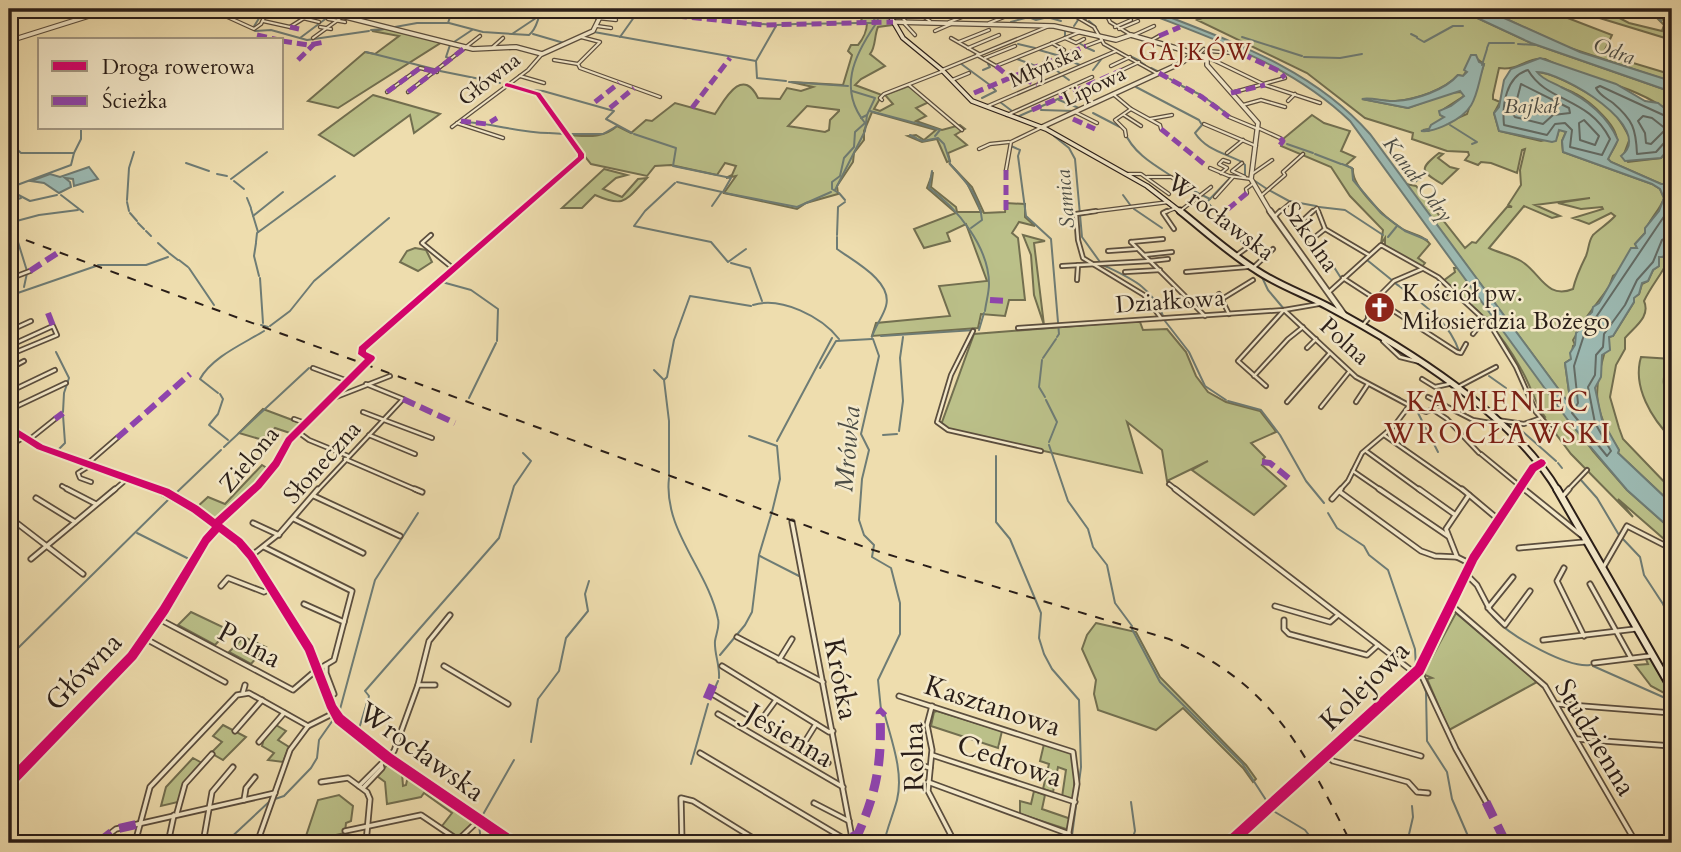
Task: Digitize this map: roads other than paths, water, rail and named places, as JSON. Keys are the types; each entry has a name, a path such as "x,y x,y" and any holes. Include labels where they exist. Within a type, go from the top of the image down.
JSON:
{"main road":[{"path":"886,9 903,38 942,70 969,99 1007,115"},
{"name":"Wrocławska","path":"1007,115 1042,127 1125,174 1169,202 1252,267 1342,313 1361,328 1421,362 1458,387 1503,425 1541,463 1671,685"}],"street":[{"path":"72,11 78,9"},
{"path":"9,41 111,9"},
{"path":"210,9 256,29 268,9"},
{"path":"216,11 222,9"},
{"path":"263,21 290,27 316,9 343,16"},
{"path":"604,9 595,26 611,28"},
{"path":"617,9 677,16"},
{"path":"912,9 932,23"},
{"path":"930,12 940,9 957,19"},
{"path":"973,9 977,11"},
{"path":"935,31 983,9"},
{"path":"1034,16 1054,9"},
{"path":"1063,9 1094,27 1101,38 1116,51 1158,74"},
{"path":"1075,9 1079,16"},
{"path":"1104,9 1107,18 1115,27 1132,35 1197,54 1265,85 1320,103"},
{"path":"897,11 915,35"},
{"path":"278,12 319,22"},
{"path":"313,38 343,16"},
{"name":"Główna","path":"343,16 466,47 514,47 542,54"},
{"path":"987,24 1004,17"},
{"path":"597,18 616,20"},
{"path":"328,19 345,22"},
{"path":"1115,27 1131,20"},
{"path":"1119,29 1138,21"},
{"path":"893,22 1049,26 1118,40 1154,26"},
{"name":"Główna","path":"452,127 520,76 542,54 594,31 595,26"},
{"path":"882,100 881,96 1049,26"},
{"path":"320,27 331,29"},
{"path":"959,42 989,30"},
{"path":"951,38 996,66 1080,32"},
{"path":"968,48 999,35"},
{"path":"408,92 425,76 437,72 480,36"},
{"path":"1152,40 1159,36"},
{"path":"578,64 600,43 580,37"},
{"path":"492,49 503,38"},
{"path":"1065,38 1076,43 1084,39"},
{"path":"1086,46 1101,38"},
{"path":"1052,43 1064,50"},
{"path":"983,59 1014,46"},
{"path":"1197,54 1204,49"},
{"name":"Młyńska","path":"986,108 1116,51"},
{"path":"1242,54 1209,51 1207,65 1257,120 1252,179"},
{"name":"Lipowa","path":"1042,127 1197,54"},
{"path":"1111,66 1130,57"},
{"path":"554,60 578,64 583,70 660,97"},
{"path":"1122,70 1139,62"},
{"path":"387,92 420,68 437,72"},
{"path":"951,80 970,73"},
{"path":"520,76 544,83"},
{"path":"1007,115 1092,77"},
{"path":"1231,93 1284,78"},
{"path":"431,235 422,243 454,269 582,156 538,94 507,85"},
{"path":"909,85 962,130"},
{"path":"1113,94 1161,129"},
{"path":"1288,101 1295,94"},
{"path":"1243,105 1261,100 1285,107"},
{"path":"1126,136 1124,128 1115,121 1131,109"},
{"path":"1075,112 1097,123"},
{"path":"1124,115 1142,126"},
{"path":"1150,119 1172,115"},
{"path":"1229,117 1280,138"},
{"path":"457,123 503,138"},
{"path":"1205,124 1256,146"},
{"path":"978,149 990,144 1011,142 1042,127"},
{"path":"1227,153 1243,140"},
{"path":"1006,170 1011,142"},
{"path":"1262,195 1286,175 1283,172 1303,154"},
{"path":"1221,173 1227,169 1219,164 1223,160 1229,162"},
{"path":"1247,193 1246,188 1252,179 1272,160"},
{"path":"1242,163 1232,171 1252,179"},
{"path":"1210,168 1233,177 1245,177"},
{"path":"1125,174 1139,173 1169,194"},
{"path":"1147,177 1171,177 1189,189"},
{"path":"1215,197 1233,177"},
{"name":"Szkolna","path":"1252,179 1296,252 1329,292 1342,313"},
{"path":"1174,229 1163,213 1178,209 1211,187"},
{"path":"1161,318 1144,295 1083,258 1076,214 1169,202"},
{"path":"1273,217 1290,203"},
{"path":"1299,224 1317,208 1325,229 1369,255"},
{"path":"1310,241 1325,229"},
{"path":"1163,239 1131,242 1205,316"},
{"path":"1237,255 1256,241"},
{"path":"1329,292 1381,245 1438,277 1485,319 1516,367 1536,412 1554,433"},
{"path":"1108,251 1137,249"},
{"path":"1186,272 1252,267 1273,249"},
{"path":"1144,255 1172,252"},
{"path":"1062,266 1168,260"},
{"path":"1077,280 1078,265"},
{"name":"Zielona","path":"217,525 273,468 285,453 287,442 297,431 371,358 362,354 362,349 454,269"},
{"path":"1361,328 1368,320 1368,307 1392,282 1422,269"},
{"path":"1125,272 1160,270"},
{"path":"9,279 30,271"},
{"path":"1343,278 1459,353 1466,344"},
{"path":"1222,299 1253,280"},
{"path":"1442,298 1450,289"},
{"path":"1219,294 1229,314"},
{"name":"Działkowa","path":"1018,328 1284,310 1323,303"},
{"path":"1266,386 1238,361 1284,310"},
{"name":"Polna","path":"1284,310 1316,339 1328,354 1368,384 1424,412 1441,406"},
{"path":"1473,334 1485,319"},
{"path":"9,331 31,321"},
{"path":"9,346 53,326 57,335 9,355"},
{"path":"1254,376 1288,339 1303,327"},
{"path":"972,331 943,397 937,422 948,430 1041,451"},
{"path":"1307,348 1316,339"},
{"path":"1287,402 1328,354"},
{"path":"9,369 24,361"},
{"path":"1458,387 1496,367"},
{"path":"313,368 348,381"},
{"path":"9,392 55,370"},
{"path":"1321,407 1349,372"},
{"name":"Zielona","path":"328,401 390,376"},
{"path":"1422,379 1435,387 1452,383"},
{"path":"9,410 65,383"},
{"name":"Słoneczna","path":"251,556 279,535 347,457 403,399 366,384"},
{"path":"1356,402 1368,384"},
{"path":"1428,397 1441,406 1486,424 1503,425"},
{"path":"1332,499 1340,492 1365,450 1394,426 1409,406"},
{"path":"1432,409 1447,419 1480,453 1586,538"},
{"path":"363,412 432,438"},
{"path":"1536,412 1536,419"},
{"path":"1497,420 1524,424 1541,418"},
{"path":"9,446 25,440 55,419"},
{"path":"294,419 305,423"},
{"path":"10,430 25,440"},
{"path":"297,431 309,440 422,492"},
{"path":"369,435 415,454"},
{"path":"1384,435 1449,478 1499,520"},
{"path":"91,482 80,478 78,474 117,438"},
{"name":"Wrocławska","path":"25,440 170,494 243,546 309,649 334,713 388,758 513,843"},
{"path":"1365,450 1454,514"},
{"name":"Kolejowa","path":"1229,843 1418,672 1471,564 1533,468 1541,463"},
{"path":"1561,496 1587,470"},
{"path":"1353,471 1448,536"},
{"path":"31,559 127,478"},
{"path":"1169,484 1338,615 1418,672 1486,802"},
{"path":"62,486 96,504"},
{"path":"1340,492 1421,551 1435,556 1457,557 1471,564"},
{"path":"1457,557 1448,536 1447,524 1469,495"},
{"path":"314,496 400,536"},
{"path":"36,498 75,523"},
{"path":"9,517 83,574"},
{"path":"294,519 363,553"},
{"name":"Krótka","path":"792,522 853,843"},
{"path":"253,523 279,535"},
{"name":"Główna","path":"9,783 146,639 217,525"},
{"path":"1601,566 1627,526 1672,549"},
{"path":"1519,548 1586,538"},
{"path":"264,547 352,590 335,659 318,669"},
{"path":"1564,569 1557,581 1584,636"},
{"path":"1466,573 1480,588 1488,608 1505,625 1530,590"},
{"path":"1488,608 1513,577"},
{"path":"221,586 228,578 264,592 271,588"},
{"path":"1590,584 1631,658"},
{"path":"304,604 344,622"},
{"name":"Studzienna","path":"1451,605 1538,679 1557,704 1635,841"},
{"path":"1275,606 1330,622 1338,615"},
{"path":"361,787 394,751 418,685 429,640 450,615"},
{"name":"Polna","path":"159,619 293,690 318,669"},
{"path":"1284,620 1284,629 1289,634 1367,655 1378,645"},
{"path":"1543,640 1638,629"},
{"path":"737,637 823,682"},
{"path":"146,639 225,682"},
{"path":"779,660 792,639"},
{"path":"1594,663 1653,656"},
{"path":"326,665 326,673 334,694"},
{"path":"444,666 508,704"},
{"path":"722,666 833,732"},
{"path":"135,843 150,787 228,704 243,692 245,685"},
{"path":"418,685 435,685"},
{"path":"243,692 308,726"},
{"path":"714,695 828,764"},
{"name":"Kasztanowa","path":"899,696 1071,750 1075,754 1075,803"},
{"path":"762,719 776,699"},
{"path":"235,730 262,700"},
{"path":"1557,704 1672,713"},
{"name":"Rolna","path":"932,706 927,726 932,755 928,782 931,799 955,843"},
{"path":"259,742 284,713"},
{"path":"257,843 290,750 308,726 334,713"},
{"name":"Jesienna","path":"718,714 843,787"},
{"path":"801,748 816,724"},
{"path":"1348,736 1421,756"},
{"path":"1576,739 1672,747"},
{"path":"701,753 843,838 852,837"},
{"path":"168,843 185,784 212,754"},
{"name":"Cedrowa","path":"932,755 1075,803"},
{"path":"1326,755 1333,761 1408,782 1417,792 1428,793"},
{"path":"918,764 930,768"},
{"path":"203,843 212,792 233,767"},
{"path":"244,800 246,788 255,777"},
{"path":"321,782 348,778 361,787 370,799 366,843"},
{"path":"928,782 1069,834"},
{"path":"98,843 116,829 275,793"},
{"path":"682,843 681,798 693,801 761,843"},
{"path":"814,803 849,821"},
{"path":"1067,843 1075,803"},
{"path":"345,831 421,815 458,842 479,821"}],"water":[{"name":"Bajkał","path":"1137,9 1149,9 1267,58 1295,73 1347,111 1370,134 1571,406 1565,363 1571,359 1570,353 1575,345 1576,333 1584,325 1584,320 1593,307 1599,303 1631,248 1637,248 1635,244 1659,211 1664,198 1660,189 1652,184 1563,152 1562,141 1566,132 1559,130 1556,141 1552,142 1499,131 1494,113 1499,107 1504,80 1511,69 1540,58 1616,84 1645,101 1658,103 1672,114 1672,145 1661,158 1625,161 1621,156 1629,144 1627,131 1617,117 1584,91 1549,74 1537,72 1579,97 1602,115 1618,140 1608,159 1611,162 1661,184 1672,184 1672,241 1663,257 1659,257 1659,266 1653,270 1648,281 1642,283 1639,294 1634,298 1613,336 1609,337 1610,350 1602,355 1601,377 1595,388 1602,420 1619,450 1618,453 1672,504 1672,530 1627,490 1570,423 1350,121 1302,83 1276,68 1222,42"},
{"path":"1210,9 1326,9 1307,13 1257,15"},
{"path":"1458,9 1484,9 1580,52 1665,79 1672,82 1672,92 1531,43"},
{"path":"1471,55 1476,55 1479,62 1484,64 1477,93 1465,113 1448,124 1428,131 1421,131 1429,129 1444,117 1439,111 1464,96 1460,91 1408,108 1362,99 1395,101 1429,93 1446,85 1458,75 1463,76 1467,72 1464,70"},
{"path":"89,167 98,179 74,186 73,179 65,178 71,187 59,193 44,183 31,181 50,174 60,177"}],"waterway":[{"path":"9,20 15,9"},
{"path":"253,28 261,15 259,9"},
{"path":"445,9 450,17 448,23"},
{"name":"Mrówka","path":"512,34 529,35 544,9"},
{"path":"869,9 876,23"},
{"path":"877,23 880,9"},
{"path":"1009,9 1036,20 1044,18"},
{"path":"1651,9 1661,21"},
{"path":"620,37 637,13"},
{"path":"300,38 332,14"},
{"path":"512,34 539,16"},
{"path":"1082,16 1086,20"},
{"path":"1047,17 1061,21"},
{"path":"1074,26 1080,17"},
{"path":"1011,22 1025,18"},
{"path":"1089,21 1096,27"},
{"path":"395,27 417,23 448,23"},
{"name":"Mrówka","path":"448,23 483,32 512,34"},
{"path":"747,23 775,25"},
{"path":"797,24 859,23"},
{"path":"860,23 874,23"},
{"path":"777,25 796,24"},
{"path":"862,118 852,98 852,73 855,61 875,25"},
{"path":"756,61 776,26"},
{"path":"1417,38 1424,42 1453,26 1463,26"},
{"path":"371,30 384,29"},
{"path":"1065,29 1065,37"},
{"path":"255,31 271,30 307,40 369,31"},
{"name":"Mrówka","path":"454,42 472,30"},
{"path":"594,32 620,37"},
{"path":"533,34 564,43"},
{"path":"1411,34 1417,37"},
{"path":"620,37 756,61"},
{"path":"1242,37 1302,56"},
{"path":"1068,38 1076,42"},
{"path":"1079,43 1084,46"},
{"path":"1487,48 1489,43 1514,43"},
{"path":"1018,44 1035,48"},
{"path":"1518,44 1536,45"},
{"path":"366,52 438,70 452,59 446,57 450,45"},
{"path":"1085,47 1094,51"},
{"path":"1482,65 1487,49"},
{"path":"1039,50 1060,56"},
{"path":"9,52 17,62 9,78"},
{"path":"1304,57 1340,58 1362,54"},
{"path":"1061,57 1080,65"},
{"path":"1093,70 1103,57"},
{"path":"1132,57 1138,60"},
{"path":"1017,59 1036,66"},
{"path":"1054,60 1058,65 1056,69"},
{"path":"756,61 757,78 786,81"},
{"path":"1139,61 1145,65"},
{"path":"960,63 990,85"},
{"path":"983,70 990,67 988,64"},
{"path":"1038,67 1055,69 1061,74"},
{"path":"1151,68 1159,72"},
{"name":"Mrówka","path":"440,71 500,83"},
{"path":"1162,74 1168,78"},
{"path":"1062,75 1069,80"},
{"path":"1170,79 1175,82"},
{"path":"789,82 848,86"},
{"path":"1176,83 1181,85"},
{"path":"982,98 996,91 991,86"},
{"path":"1182,86 1201,95"},
{"path":"1136,87 1199,120 1202,125 1195,133 1199,139 1242,162 1245,165 1245,176"},
{"name":"Mrówka","path":"522,89 543,91 614,111 606,119 632,133"},
{"path":"852,91 875,98 867,115"},
{"path":"1017,117 1067,95"},
{"path":"1202,96 1211,102"},
{"path":"1059,100 1079,108"},
{"path":"1000,102 1012,111"},
{"path":"1213,103 1231,117"},
{"path":"1041,110 1074,111"},
{"path":"870,111 915,123"},
{"path":"1093,113 1120,127"},
{"path":"835,190 865,131 867,115"},
{"path":"862,118 867,115"},
{"path":"837,192 832,189 832,182 840,176 844,158 854,147 855,132 865,123 862,118"},
{"path":"461,122 548,133"},
{"path":"917,123 940,130 935,136"},
{"path":"1450,125 1477,142 1472,144"},
{"path":"568,134 603,134 617,126"},
{"path":"74,153 81,139 81,130"},
{"path":"1124,131 1142,156 1185,185"},
{"path":"549,133 565,134"},
{"name":"Mrówka","path":"634,134 676,148 673,166 731,178 723,192"},
{"path":"910,135 916,138"},
{"name":"Samica","path":"1054,136 1069,148 1075,159 1082,237 1100,262"},
{"path":"917,139 923,141 938,138 944,144 950,162"},
{"path":"9,142 21,153 74,153"},
{"path":"1287,144 1313,153"},
{"path":"1011,146 1020,150 1018,156 1026,216 1051,239 1059,334 1057,337"},
{"path":"127,200 129,168 134,152"},
{"path":"231,179 267,152"},
{"path":"9,188 71,165 74,153"},
{"path":"1315,154 1341,164"},
{"path":"186,163 209,171"},
{"path":"950,164 975,196 981,212 982,220 971,228"},
{"path":"1342,164 1352,168 1353,180 1381,213"},
{"path":"932,171 929,188 960,217 984,256 989,284 985,311"},
{"path":"217,174 227,176"},
{"name":"Kanał Odry","path":"1414,183 1425,174"},
{"path":"256,242 257,233 335,176"},
{"path":"1210,199 1231,177"},
{"path":"234,181 244,189"},
{"path":"1255,181 1267,189"},
{"path":"677,182 722,192"},
{"path":"675,183 645,211 634,226 711,242 728,262 746,249"},
{"path":"1187,186 1192,189"},
{"path":"9,190 30,201 57,195"},
{"path":"1193,190 1200,194"},
{"path":"1269,190 1289,201 1316,206"},
{"path":"253,216 283,192"},
{"name":"Mrówka","path":"725,193 797,207 831,192"},
{"path":"712,206 721,193"},
{"name":"Mrówka","path":"839,193 845,200"},
{"path":"61,195 83,212"},
{"path":"1123,195 1131,206"},
{"path":"1202,195 1210,199"},
{"path":"9,202 21,198"},
{"path":"247,198 251,208"},
{"path":"1210,199 1206,203 1210,205"},
{"path":"127,202 129,211"},
{"name":"Mrówka","path":"837,235 838,207 845,202"},
{"path":"1211,206 1218,212"},
{"path":"1319,207 1345,210 1383,235"},
{"path":"251,209 253,216"},
{"path":"1134,209 1162,228"},
{"path":"9,223 39,215 78,210"},
{"path":"1219,212 1232,231"},
{"path":"130,213 137,221"},
{"path":"1382,214 1405,231 1427,240"},
{"path":"253,216 258,232"},
{"path":"270,326 290,311 314,281 389,218"},
{"path":"138,223 144,229"},
{"path":"1388,237 1397,226"},
{"path":"146,231 151,236"},
{"name":"Mrówka","path":"837,237 837,249 870,273 884,288 886,306 872,337"},
{"path":"1241,241 1245,248"},
{"path":"18,242 27,271"},
{"path":"1310,242 1323,250 1341,278"},
{"path":"158,243 168,252"},
{"path":"256,243 254,256 259,276"},
{"path":"169,253 178,260"},
{"path":"98,265 146,265 168,257"},
{"path":"179,260 188,267"},
{"path":"1367,260 1393,281"},
{"path":"731,263 750,268 762,301"},
{"name":"Samica","path":"1103,265 1131,279 1147,291 1154,298 1164,318"},
{"path":"9,296 96,266"},
{"path":"189,268 214,305"},
{"path":"24,287 27,273"},
{"path":"1261,275 1268,290 1284,309"},
{"path":"260,278 263,323"},
{"path":"442,282 471,290 498,309 497,341"},
{"path":"1395,283 1441,321 1459,351"},
{"path":"669,475 669,421 664,380 667,377 674,340 690,296 751,306"},
{"path":"753,305 776,303 800,310 822,323 839,339"},
{"path":"1288,312 1322,344"},
{"path":"979,330 984,313"},
{"name":"Samica","path":"1165,321 1189,352 1205,386 1226,400"},
{"path":"261,325 268,327"},
{"path":"881,336 975,330"},
{"path":"218,393 200,379 205,371 229,352 264,331"},
{"path":"899,431 903,401 900,358 903,337"},
{"path":"777,441 832,338"},
{"path":"820,368 836,341 872,339"},
{"name":"Mrówka","path":"873,339 879,356 861,434 869,450 862,479 859,520 864,535 874,545 872,557 891,568 900,603 900,634 878,680 881,710"},
{"path":"1043,358 1056,339"},
{"path":"469,398 496,343"},
{"path":"56,352 69,378 64,393 63,412"},
{"path":"1042,360 1039,387 1045,397"},
{"path":"224,447 309,368"},
{"path":"654,370 663,379"},
{"path":"1489,376 1506,388"},
{"path":"1383,390 1400,398"},
{"path":"220,394 223,399 218,414 209,425 228,440"},
{"path":"1046,400 1057,422 1049,442"},
{"name":"Samica","path":"1228,401 1261,410 1280,435 1306,481 1324,503"},
{"path":"1417,411 1438,452"},
{"path":"57,451 65,443 63,415"},
{"path":"1513,423 1556,461"},
{"path":"883,435 897,434"},
{"path":"749,436 777,446 780,479 772,512"},
{"path":"1049,445 1068,501 1088,529 1093,547 1107,565 1115,603 1132,626"},
{"path":"175,494 221,450"},
{"path":"358,732 369,696 365,691 499,538 514,486 531,461 523,453"},
{"path":"53,454 75,462"},
{"path":"996,456 996,522 1010,539 1041,613 1039,638 1044,654 1052,669 1079,700 1081,767 1071,843"},
{"path":"1558,463 1562,468"},
{"path":"255,485 270,469"},
{"path":"669,478 669,497 679,533 713,601 718,619 715,646 719,678"},
{"path":"1580,479 1597,498 1619,535"},
{"path":"245,495 253,487"},
{"path":"9,657 170,498"},
{"path":"339,713 375,580 418,513"},
{"name":"Samica","path":"1328,513 1337,528 1364,546 1369,555 1388,570 1415,649 1416,668"},
{"path":"720,655 745,625 752,612 759,555 771,515"},
{"path":"137,533 189,559"},
{"path":"1622,538 1640,557 1644,575 1663,604 1672,624"},
{"path":"760,556 799,576"},
{"path":"531,742 538,699 559,671 566,638 588,611 585,594 589,581"},
{"path":"1479,593 1494,618 1515,635 1555,657 1580,665 1590,665"},
{"path":"1132,629 1160,682 1242,763 1266,800"},
{"path":"1593,666 1672,701"},
{"name":"Samica","path":"1420,676 1426,692 1427,741 1447,772 1452,799 1471,843"},
{"path":"710,699 718,681"},
{"path":"319,682 329,712"},
{"path":"38,749 92,693"},
{"path":"691,764 708,704"},
{"name":"Mrówka","path":"884,712 899,778 897,800 884,843"},
{"path":"275,799 284,796 311,768 317,758 319,740 333,720 346,732"},
{"path":"349,734 382,759"},
{"path":"481,818 514,760"},
{"path":"388,763 399,771"},
{"path":"225,843 270,801"},
{"path":"1131,802 1135,831 1131,843"},
{"path":"1407,843 1413,817 1412,806"},
{"path":"1275,812 1305,830 1315,843"},
{"path":"479,824 481,843"}],"railway":[{"path":"9,234 870,549 1169,639 1205,657 1234,677 1259,698 1281,722 1317,777 1351,843"}],"place":[{"name":"Kościół pw. Miłosierdzia Bożego","path":"1379,307"}],"district":[{"name":"GAJKÓW","path":"1196,52"},
{"name":"KAMIENIEC WROCŁAWSKI","path":"1498,417"}],"water label":[{"name":"Odra","path":"1614,51"}]}
